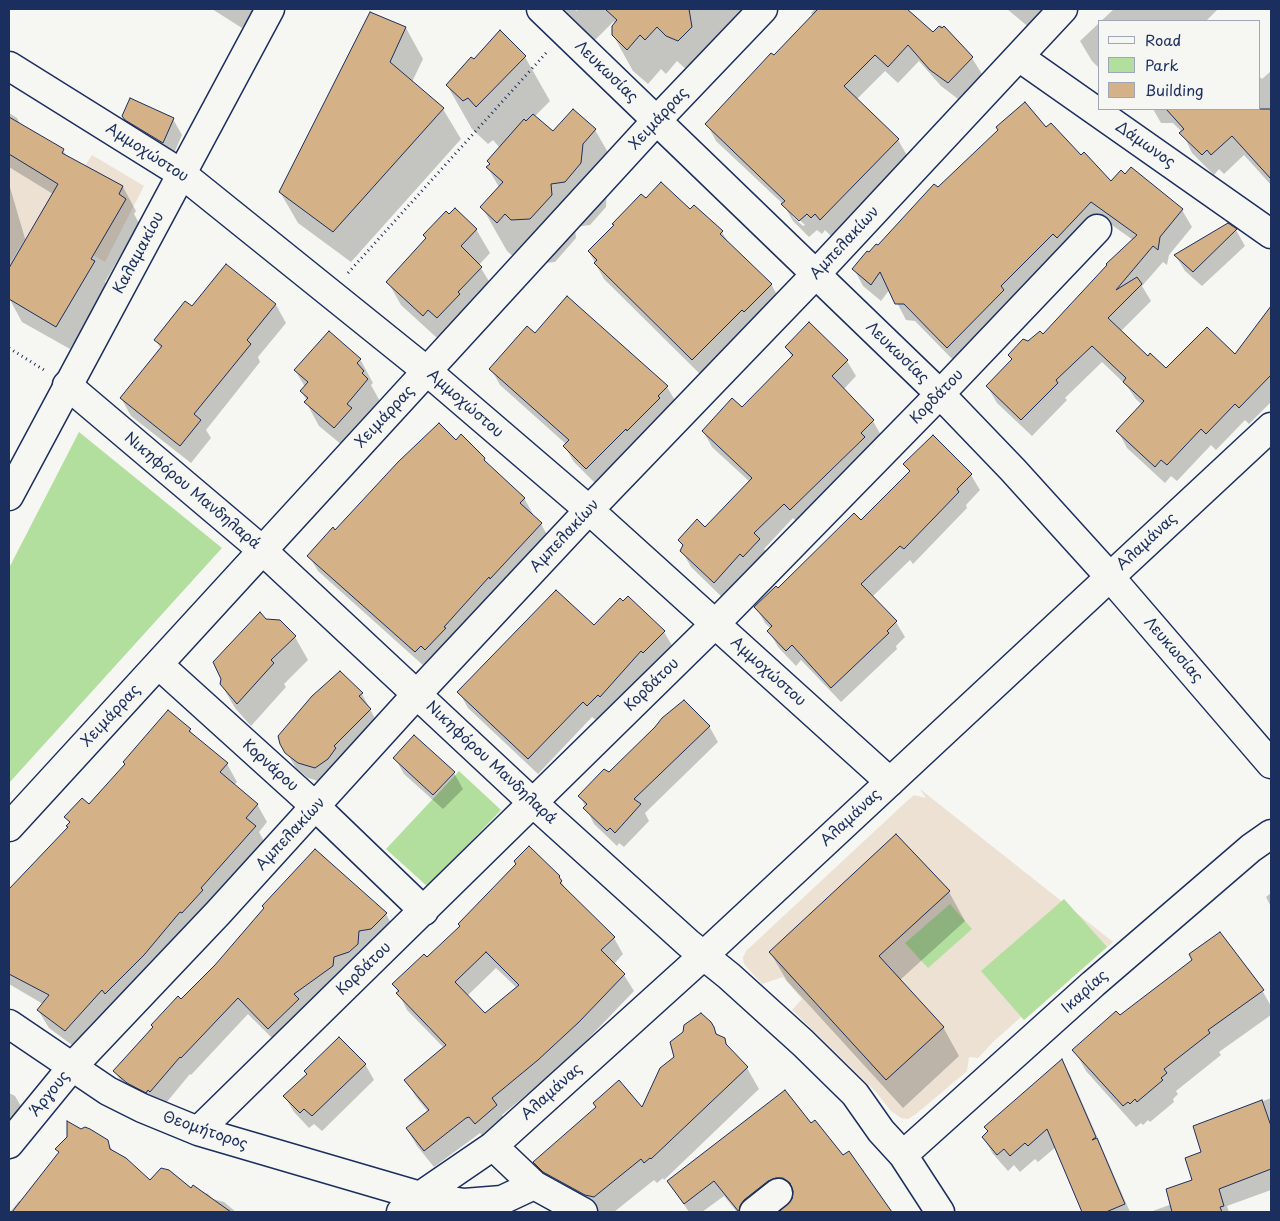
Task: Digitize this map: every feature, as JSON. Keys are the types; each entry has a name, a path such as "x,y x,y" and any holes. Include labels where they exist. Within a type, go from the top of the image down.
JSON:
{"street":[{"name":"Καλαμακίου","path":"9,496 270,9"},
{"name":"Λευκωσίας","path":"541,9 940,394 1013,470 1110,577 1271,764"},
{"name":"Χειμάρρας","path":"9,828 657,120 763,9"},
{"name":"Αμπελακίων","path":"72,1067 316,807 417,694 589,510 815,275 1063,9"},
{"name":"Δάμωνος","path":"1019,57 1271,234"},
{"name":"Αμμοχώστου","path":"9,66 182,174 428,372 589,510 890,782"},
{"name":"Κορδάτου","path":"198,1132 714,624 940,394 1097,229"},
{"name":"Νικηφόρου Μανδηλαρά","path":"67,386 262,550 532,802 703,956 729,976 804,1042 854,1094 881,1131 903,1155 940,1212"},
{"name":"Αλαμάνας","path":"410,1204 493,1146 703,956 1271,427"},
{"name":"Κορνάρου","path":"159,665 316,807 424,911"},
{"name":"Ικαρίας","path":"903,1155 1093,984 1251,848 1271,834"},
{"name":"Θεομήτορος","path":"9,1024 108,1091 142,1108 198,1132 410,1204 502,1200 534,1185"},
{"name":"Άργους","path":"9,1144 72,1067"},
{"path":"493,1146 534,1185 583,1212"},
{"path":"754,1212 778,1193"}],"path":[{"path":"330,293 565,32"},
{"path":"9,348 67,386"}],"shaded area":[{"path":"9,154 58,184 83,169 92,155 144,186 105,262 35,223 9,264"},
{"path":"920,789 1113,942 1024,1020 1021,1017 978,1058 969,1057 967,1071 908,1119 901,1118 891,1111 876,1092 792,1010 802,999 783,977 762,984 744,964 743,957 746,951 907,801 914,795 926,798"}],"green space":[{"path":"79,432 222,548 9,783 9,568"},
{"path":"459,771 501,810 428,887 386,849"},
{"path":"1064,899 1107,947 1024,1020 981,971"},
{"path":"950,904 972,929 928,968 905,943"}],"building":[{"path":"605,9 689,9 692,27 678,41 666,36 657,27 645,40 640,35 627,50 612,35 612,26 617,20"},
{"path":"818,9 907,9 933,32 939,26 942,28 944,26 973,57 948,83 930,70 908,45 888,67 875,55 844,86 899,139 820,220 815,214 811,218 807,214 799,221 781,204 785,201 705,124 771,53 774,55"},
{"path":"370,12 406,27 390,62 444,108 333,232 279,192"},
{"path":"500,30 526,56 476,107 468,98 463,101 446,85 471,57 474,59"},
{"path":"130,98 174,118 163,143 125,120 122,116"},
{"path":"1025,102 1046,127 1051,123 1081,155 1084,152 1111,181 1121,170 1125,174 1131,167 1183,209 1160,237 1158,250 1153,246 1116,290 1137,277 1142,284 1108,318 1148,356 1150,353 1166,368 1207,327 1235,354 1271,306 1271,375 1239,408 1235,404 1206,434 1201,429 1167,465 1161,460 1155,467 1116,431 1144,401 1123,382 1126,378 1092,346 1056,380 1058,383 1021,420 986,386 1012,359 1008,355 1023,339 1028,341 1040,331 1043,334 1106,264 1137,235 1091,202 1057,238 1053,234 1001,286 1004,290 947,348 904,304 895,304 880,272 871,285 852,269 867,251 869,252 876,244 878,245 934,184 938,187 998,130 996,127"},
{"path":"573,109 596,129 583,144 581,163 565,182 551,184 552,195 530,219 511,220 505,214 497,223 480,207 503,182 486,167 490,164 487,161 524,119 526,121 533,114 553,131"},
{"path":"1271,109 1271,179 1232,136 1211,155 1207,150 1202,155 1179,133 1184,129 1167,110"},
{"path":"9,117 64,149 62,153 123,186 119,194 126,199 91,259 95,261 56,327 9,299 9,268 58,184 9,154"},
{"path":"661,182 690,209 694,205 723,231 720,234 772,284 744,312 742,310 692,360 594,263 597,260 588,251 641,194 646,198"},
{"path":"455,208 477,229 461,246 482,267 437,318 428,310 423,316 386,282 426,238 423,235 446,211 449,214"},
{"path":"1228,223 1237,229 1193,272 1174,255"},
{"path":"226,264 276,304 247,340 251,344 194,414 201,420 180,446 120,398 162,346 154,340 185,301 192,306"},
{"path":"567,296 668,386 658,396 660,398 586,469 563,446 569,440 489,369 527,326 535,333"},
{"path":"809,322 848,360 832,376 874,420 861,433 865,437 790,510 784,504 754,533 760,539 743,557 740,554 714,583 680,551 683,545 678,540 697,519 705,527 752,478 702,431 732,398 742,407 793,355 785,347"},
{"path":"329,331 361,359 357,363 364,371 362,373 368,379 347,404 352,408 334,428 304,402 308,398 300,391 308,382 294,370"},
{"path":"439,423 456,440 461,434 485,458 484,460 525,498 520,503 542,523 490,579 489,577 425,650 421,646 415,652 307,556 333,527 335,530 398,462"},
{"path":"933,435 972,474 957,489 959,492 904,549 900,546 861,584 897,621 887,631 889,633 831,688 792,645 786,651 767,631 772,626 754,607 776,586 778,588 854,513 861,520 910,471 903,464"},
{"path":"556,590 594,625 620,598 623,601 628,596 665,631 643,653 641,651 600,697 598,695 587,706 583,702 528,759 457,692"},
{"path":"260,612 266,619 280,620 296,636 271,660 274,663 237,704 220,684 221,679 213,662"},
{"path":"340,671 363,693 359,696 371,709 334,746 336,748 328,759 315,768 298,763 285,753 278,736 312,696"},
{"path":"684,700 710,726 634,799 641,804 615,833 610,828 607,831 583,808 587,804 578,796 604,769 609,772 662,718"},
{"path":"168,710 191,729 189,731 228,763 220,772 258,804 246,818 256,826 201,888 203,890 182,913 180,912 144,955 105,994 102,990 65,1031 37,1010 49,995 9,974 9,889 68,827 66,826 70,822 64,817 82,798 89,804 125,764 123,762"},
{"path":"414,735 455,772 433,795 393,758"},
{"path":"896,834 950,891 879,956 944,1027 886,1080 769,952"},
{"path":"529,846 560,876 562,881 560,883 615,937 601,950 625,974 579,1022 538,1060 492,1098 497,1105 475,1124 469,1117 466,1118 424,1151 406,1128 429,1110 404,1080 446,1045 396,993 399,991 392,984 424,954 427,957 460,926 458,924 516,864 514,861","holes":["486,952 519,985 485,1013 455,982"]},
{"path":"315,849 387,913 371,929 359,931 358,944 349,952 334,957 333,966 294,994 299,999 268,1029 238,998 180,1057 150,1092 148,1090 146,1093 127,1083 113,1071 178,996 181,999 215,965 264,908 262,906"},
{"path":"1220,932 1264,990 1208,1030 1210,1033 1164,1069 1167,1073 1161,1078 1163,1080 1137,1102 1135,1099 1130,1104 1128,1102 1123,1106 1072,1050 1116,1011 1120,1015 1192,960 1189,954"},
{"path":"701,1013 711,1022 716,1034 725,1038 726,1044 748,1067 651,1159 644,1163 641,1159 594,1197 585,1195 543,1172 533,1162 596,1107 593,1103 619,1080 642,1107 660,1068 674,1057 670,1042 683,1032 684,1025"},
{"path":"339,1037 366,1064 312,1116 304,1109 300,1113 283,1096 307,1074 304,1071"},
{"path":"1062,1059 1096,1137 1092,1140 1097,1138 1125,1204 1106,1212 1082,1212 1047,1129 1028,1146 1025,1143 1010,1156 1004,1149 997,1155 982,1137 988,1131 984,1127"},
{"path":"785,1090 811,1123 815,1120 843,1155 849,1151 892,1212 779,1212 792,1199 793,1191 790,1183 783,1178 768,1181 744,1200 739,1212 714,1181 684,1204 667,1181"},
{"path":"1262,1100 1271,1126 1271,1169 1219,1189 1224,1206 1220,1207 1222,1212 1172,1212 1166,1189 1192,1180 1185,1158 1201,1152 1193,1126"},
{"path":"67,1121 81,1129 85,1127 90,1129 108,1140 110,1149 126,1158 150,1180 161,1168 169,1170 191,1188 193,1185 231,1212 12,1212 59,1152 55,1149 67,1137"}]}
